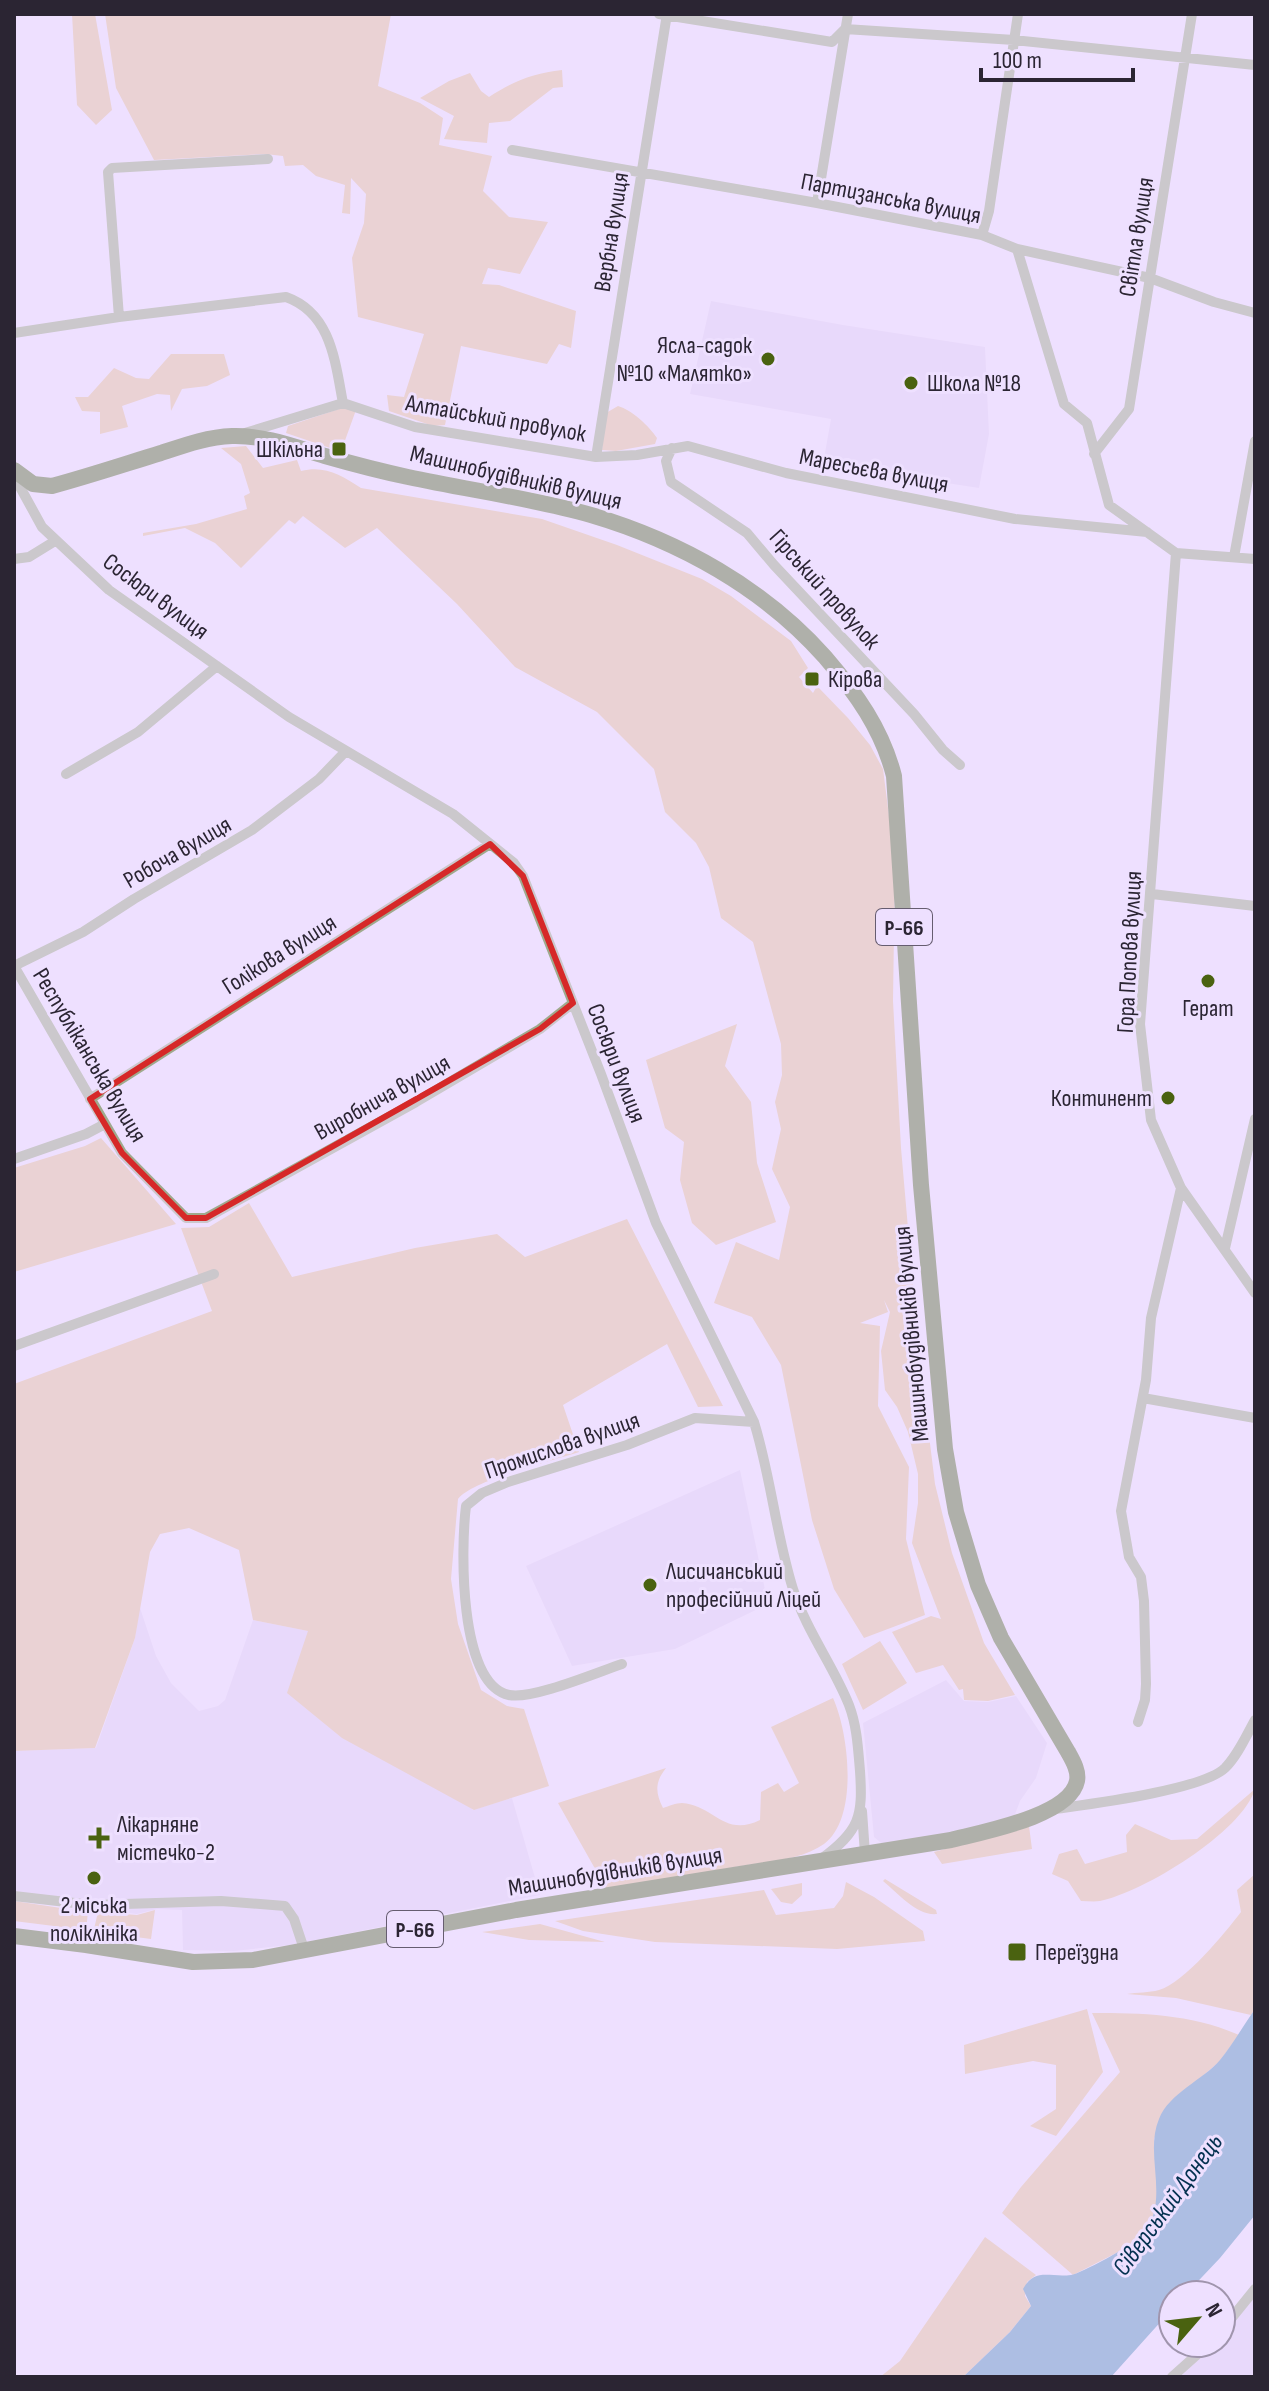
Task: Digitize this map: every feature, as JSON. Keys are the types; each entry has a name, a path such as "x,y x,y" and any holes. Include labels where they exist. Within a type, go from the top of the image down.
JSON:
{"main road":[{"name":"Машинобудівників вулиця","path":"14,473 33,484 52,486 205,439 260,437 340,461 589,515 630,528 731,576 765,599 812,643 870,716 889,755 897,803 920,1169 945,1449 956,1512 978,1585 1001,1638 1076,1766 1078,1780 1064,1802 1050,1810 951,1840 516,1910 253,1960 193,1962 14,1936"}],"street":[{"path":"659,14 832,42 845,29 1014,40 1255,65"},
{"name":"Вербна вулиця","path":"596,457 667,14"},
{"path":"817,203 848,14"},
{"path":"982,235 989,211 1018,14"},
{"name":"Світла вулиця","path":"1094,454 1129,409 1192,14"},
{"name":"Партизанська вулиця","path":"512,150 982,235 1017,249 1150,278 1214,302 1255,313"},
{"path":"119,317 108,172 112,168 268,159"},
{"path":"1017,249 1064,404 1087,423 1109,505 1176,553 1255,559"},
{"path":"14,333 286,297 300,302 312,312 330,338 343,403 234,436"},
{"name":"Алтайський провулок","path":"343,403 415,427 596,457"},
{"path":"1234,557 1255,441"},
{"name":"Маресьєва вулиця","path":"596,457 637,455 688,446 786,473 1015,519 1147,532"},
{"name":"Гірський провулок","path":"672,448 666,461 671,482 747,533 960,765"},
{"name":"Сосюри вулиця","path":"14,473 42,527 109,590 289,717 453,814 514,863 523,876 656,1223 754,1422 763,1449 788,1573 800,1611 854,1721 865,1854"},
{"path":"14,559 29,557 55,541"},
{"name":"Гора Попова вулиця","path":"1176,553 1140,1024 1151,1120 1181,1188 1255,1293"},
{"path":"66,774 138,732 217,666"},
{"name":"Робоча вулиця","path":"14,966 83,932 252,830 319,779 345,752"},
{"name":"Голікова вулиця","path":"90,1099 490,844"},
{"path":"1152,894 1255,906"},
{"name":"Республіканська вулиця","path":"14,966 122,1153 186,1218 206,1218"},
{"name":"Виробнича вулиця","path":"206,1218 416,1102 540,1029 573,1003"},
{"path":"1225,1248 1255,1119"},
{"path":"14,1159 86,1134 105,1124"},
{"path":"1138,1722 1146,1684 1144,1601 1141,1577 1129,1557 1121,1511 1143,1398 1151,1318 1181,1188"},
{"path":"14,1346 214,1274"},
{"path":"1143,1398 1255,1418"},
{"name":"Промислова вулиця","path":"622,1664 526,1695 508,1695 490,1684 481,1668 469,1629 464,1594 463,1530 466,1506 482,1493 508,1482 627,1445 695,1418 754,1422"},
{"path":"1050,1810 1130,1798 1210,1778 1224,1769 1238,1751 1255,1720"},
{"path":"816,1863 848,1835 862,1809"},
{"path":"14,1896 92,1905 221,1901 285,1906 294,1919 304,1949"},
{"path":"1237,2311 1255,2289"},
{"path":"1172,2377 1192,2359"}],"highlighted area":[{"path":"490,844 523,876 573,1003 540,1029 206,1218 186,1218 122,1153 90,1099"}],"shaded area":[{"path":"72,14 95,14 112,110 96,125 77,105"},
{"path":"105,14 391,14 378,86 420,103 443,118 439,145 492,156 483,191 509,217 548,222 520,274 488,268 482,284 499,285 576,311 571,348 559,344 547,364 461,346 445,425 433,426 389,411 387,395 404,397 424,334 358,317 352,258 364,223 366,194 351,178 350,214 342,213 345,185 316,176 303,165 285,166 283,156 265,154 154,160 116,88"},
{"path":"562,70 563,87 553,88 510,121 489,123 487,143 444,139 454,116 420,98 470,73 481,91 489,97 524,79"},
{"name":"Школа №18","path":"711,301 985,347 989,434 979,488 823,464 831,419 690,394"},
{"path":"171,354 224,354 230,375 207,386 182,389 171,411 170,395 157,394 122,406 128,427 100,434 100,412 82,411 75,397 88,397 114,368 136,378 149,379"},
{"path":"618,406 645,424 657,438 655,444 616,451 602,450 606,413"},
{"path":"345,407 356,410 343,446 335,444 333,449 286,433 288,426"},
{"path":"246,446 263,468 297,460 301,471 325,470 361,488 542,519 702,579 731,596 791,641 808,668 799,677 813,693 817,686 870,745 883,769 895,863 893,1001 901,1148 919,1354 935,1484 952,1553 984,1643 1015,1695 988,1701 964,1700 963,1689 959,1690 943,1665 916,1673 892,1632 931,1616 941,1619 912,1543 918,1503 918,1474 908,1432 885,1390 881,1351 890,1312 884,1300 888,1312 860,1323 880,1326 878,1406 909,1467 906,1539 925,1615 864,1638 834,1589 812,1520 781,1365 752,1317 714,1303 736,1242 779,1260 790,1207 772,1169 781,1129 775,1102 782,1075 781,1044 753,942 721,918 709,867 696,843 665,812 654,769 597,712 515,667 457,604 377,528 345,548 303,516 295,524 289,520 241,568 215,543 185,528 143,536 143,533 196,524 247,509 244,496 250,493 241,464 221,448"},
{"path":"737,1024 725,1066 751,1102 757,1163 776,1222 716,1245 692,1223 680,1180 684,1142 665,1128 646,1060"},
{"path":"101,1138 176,1224 14,1272 14,1168"},
{"path":"249,1203 292,1277 415,1248 497,1234 525,1257 627,1219 723,1406 698,1407 667,1344 563,1405 579,1452 496,1478 458,1499 451,1579 458,1624 481,1690 507,1706 524,1709 549,1786 474,1810 342,1738 287,1693 308,1631 253,1620 239,1550 189,1528 160,1534 150,1552 135,1638 95,1748 14,1751 14,1384 212,1311 181,1228 209,1227"},
{"name":"Лисичанський професійний Ліцей","path":"740,1470 768,1604 675,1649 572,1666 526,1566"},
{"path":"139,1605 156,1656 171,1683 199,1711 218,1706 225,1700 253,1620 308,1631 473,1810 512,1798 540,1895 290,1945 234,1951 183,1950 182,1910 157,1909 137,1914 14,1898 14,1751 96,1748 135,1638"},
{"path":"880,1641 907,1683 863,1710 842,1664"},
{"path":"946,1680 964,1701 988,1702 1016,1696 1047,1743 1036,1778 1020,1801 1014,1817 950,1835 886,1847 874,1837 863,1723"},
{"path":"833,1698 843,1732 848,1774 842,1815 835,1832 824,1844 781,1860 607,1890 558,1803 666,1768 657,1787 663,1808 680,1803 693,1805 728,1823 748,1825 760,1820 761,1792 778,1783 784,1792 799,1783 771,1727"},
{"path":"1255,1789 1246,1806 1212,1841 1141,1886 1100,1901 1081,1901 1068,1881 1052,1874 1059,1854 1077,1849 1085,1864 1127,1852 1126,1835 1135,1824 1171,1840 1197,1839"},
{"path":"1029,1826 1032,1849 942,1864 934,1852"},
{"path":"1255,1874 1255,2009 1251,2015 1176,1998 1127,1994 1151,1992 1169,1986 1192,1968 1241,1912 1237,1890"},
{"path":"885,1879 936,1910 937,1914 915,1908 883,1881"},
{"path":"846,1882 923,1931 925,1941 837,1949 655,1942 583,1931 555,1921 764,1890 776,1915 834,1908 843,1896"},
{"path":"802,1883 802,1895 792,1904 781,1902 771,1889"},
{"path":"14,1901 88,1912 86,1930 14,1921"},
{"path":"155,1910 151,1939 94,1929 98,1912 137,1915"},
{"path":"540,1924 605,1942 529,1940 482,1932"},
{"path":"1087,2009 1103,2072 1056,2136 1030,2126 1056,2109 1056,2065 1033,2061 965,2074 964,2045"},
{"path":"1092,2013 1148,2014 1185,2019 1239,2035 1219,2062 1171,2103 1154,2139 1158,2196 1152,2220 1140,2237 1126,2248 1073,2275 1002,2213 1120,2072"},
{"path":"985,2237 1036,2275 1027,2282 1025,2296 1031,2306 1010,2332 963,2377 880,2377 900,2361"},
{"path":"1255,2296 1255,2377 1180,2377 1199,2359 1237,2359 1237,2318"}],"water":[{"name":"Сіверський Донець","path":"1255,2009 1255,2215 1200,2279 1157,2279 1157,2326 1111,2377 963,2377 1010,2332 1031,2306 1023,2289 1033,2278 1071,2275 1095,2265 1140,2237 1150,2224 1155,2210 1154,2149 1159,2119 1170,2102 1213,2067"}],"place":[{"name":"Ясла-садок №10 «Малятко»","path":"768,359"},
{"name":"Школа №18","path":"911,383"},
{"name":"Шкільна","path":"339,449"},
{"name":"Кірова","path":"812,679"},
{"name":"Герат","path":"1208,981"},
{"name":"Континент","path":"1168,1098"},
{"name":"Лисичанський професійний Ліцей","path":"650,1585"},
{"name":"Лікарняне містечко-2","path":"99,1838"},
{"name":"2 міська поліклініка","path":"94,1878"},
{"name":"Переїздна","path":"1017,1952"}]}
